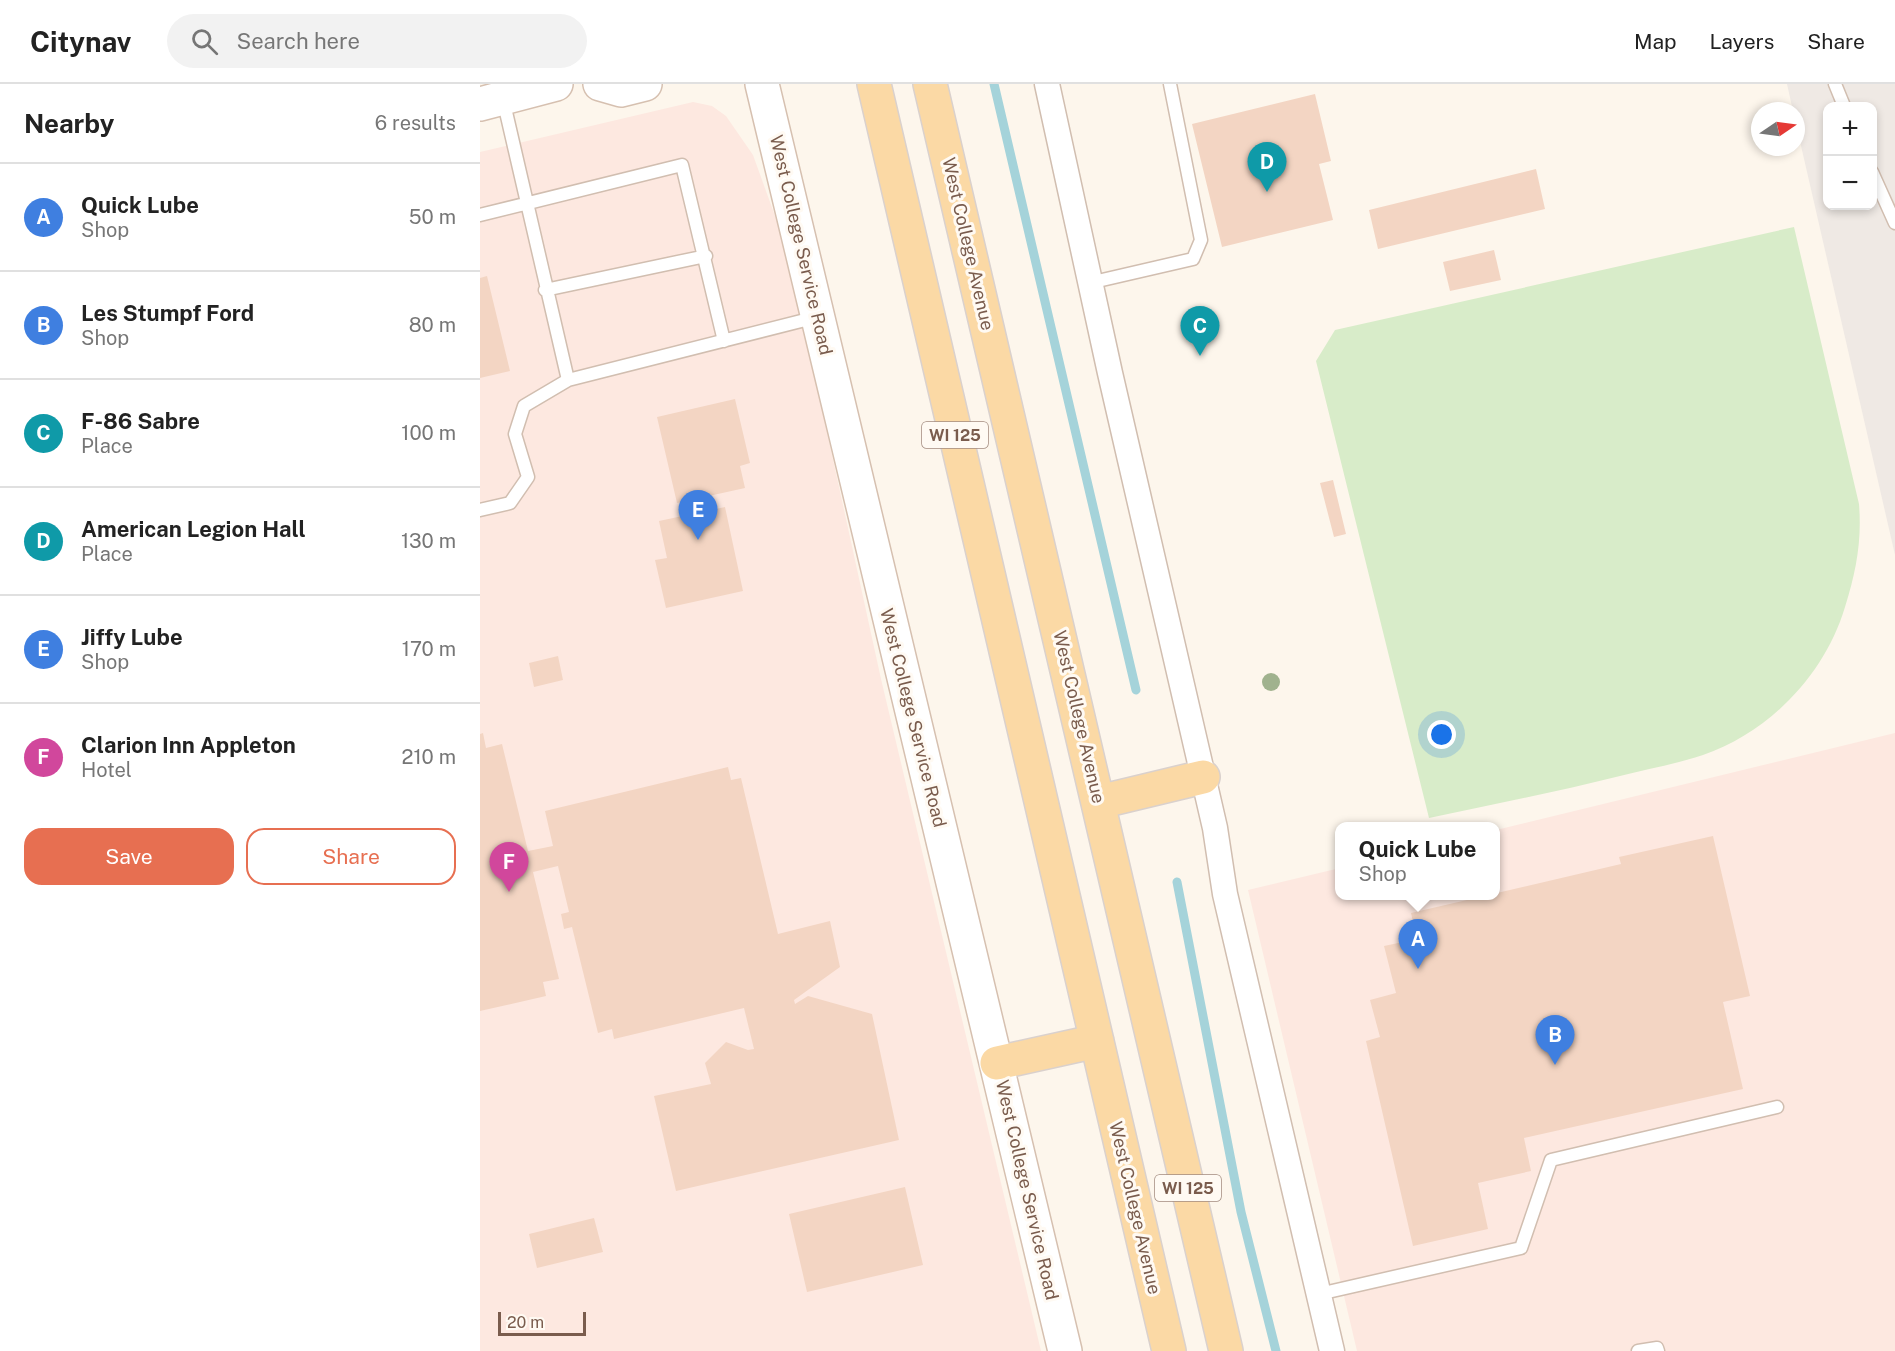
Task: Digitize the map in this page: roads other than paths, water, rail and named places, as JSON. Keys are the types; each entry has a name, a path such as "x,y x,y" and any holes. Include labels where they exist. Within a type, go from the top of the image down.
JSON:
{"main road":[{"name":"West College Avenue","path":"874,84 1035,786 1169,1351"},
{"name":"West College Avenue","path":"930,84 1226,1351"},
{"path":"1099,802 1203,777"},
{"path":"997,1063 1097,1041"}],"street":[{"path":"491,101 556,84"},
{"path":"600,84 621,90 645,84"},
{"name":"West College Service Road","path":"762,84 1065,1351"},
{"path":"1047,84 1089,283 1203,777 1228,906 1332,1351"}],"lane":[{"path":"1089,283 1193,259 1201,240 1170,84"},
{"path":"1835,84 1842,102"},
{"path":"491,101 527,204 545,290 568,380"},
{"path":"480,215 682,165 706,256 724,341"},
{"path":"1877,183 1895,224"},
{"path":"545,290 706,256"},
{"path":"480,510 510,503 528,477 515,434 524,406 568,380 818,316"},
{"path":"1319,1294 1521,1248 1551,1160 1777,1107"},
{"path":"1638,1351 1658,1350"}],"waterway":[{"path":"994,84 1136,690"},
{"path":"1177,882 1241,1212 1276,1351"}],"place":[{"name":"American Legion Hall","path":"1267,192"},
{"name":"F-86 Sabre","path":"1200,356"},
{"name":"Jiffy Lube","path":"698,540"},
{"name":"Clarion Inn Appleton","path":"509,892"},
{"name":"Quick Lube","path":"1418,969"},
{"name":"Les Stumpf Ford","path":"1555,1065"}]}
